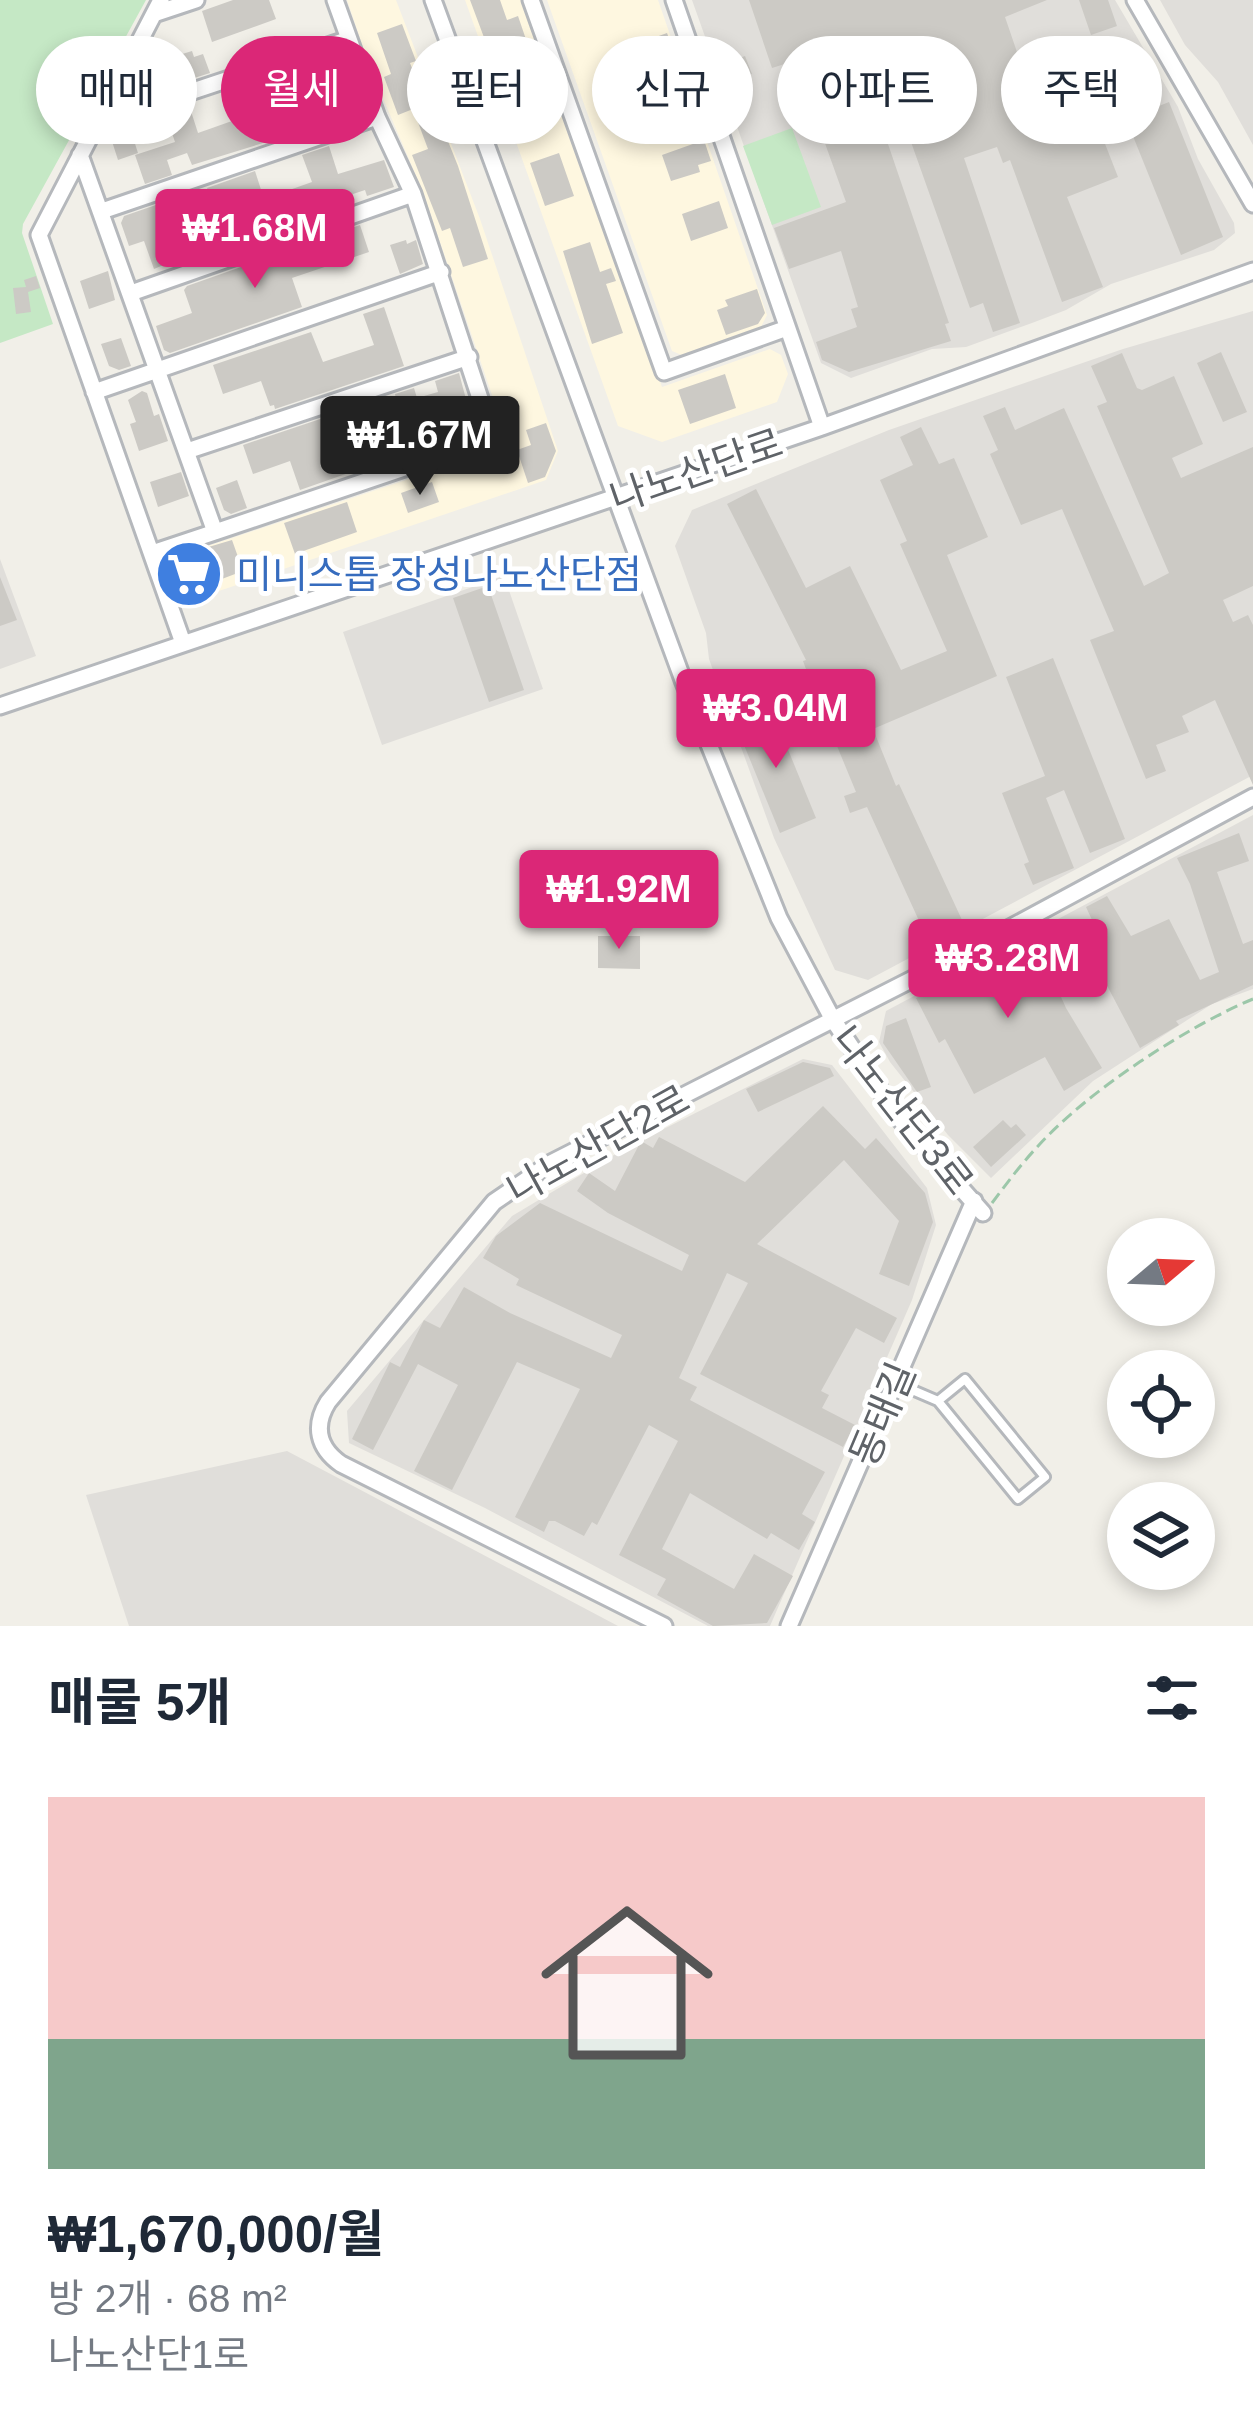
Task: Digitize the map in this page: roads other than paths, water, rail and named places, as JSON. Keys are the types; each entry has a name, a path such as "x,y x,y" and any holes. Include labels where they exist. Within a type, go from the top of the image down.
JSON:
{"street":[{"path":"142,36 157,7 196,0"},
{"path":"335,0 348,36"},
{"name":"나노산단3로","path":"433,0 682,680 779,918 832,1018 898,1117 978,1207"},
{"path":"531,0 664,372 787,328"},
{"path":"674,0 822,427"},
{"path":"1135,0 1253,204"},
{"path":"152,553 493,438 441,272 383,130"},
{"path":"86,144 39,235 183,643"},
{"path":"102,211 298,144"},
{"path":"80,155 215,532"},
{"path":"131,293 413,194"},
{"name":"나노산단로","path":"0,706 822,427 1253,271"},
{"path":"94,392 441,272"},
{"path":"187,451 469,357"},
{"name":"나노산단2로","path":"664,1626 341,1464 323,1448 321,1413 494,1202 551,1163 956,957 1253,797"},
{"name":"동태길","path":"789,1626 978,1207"}],"lane":[{"path":"895,1383 938,1401 1018,1499 1045,1478 965,1379 938,1401"}],"place":[{"name":"미니스톱 장성나노산단점","path":"189,574"}]}
